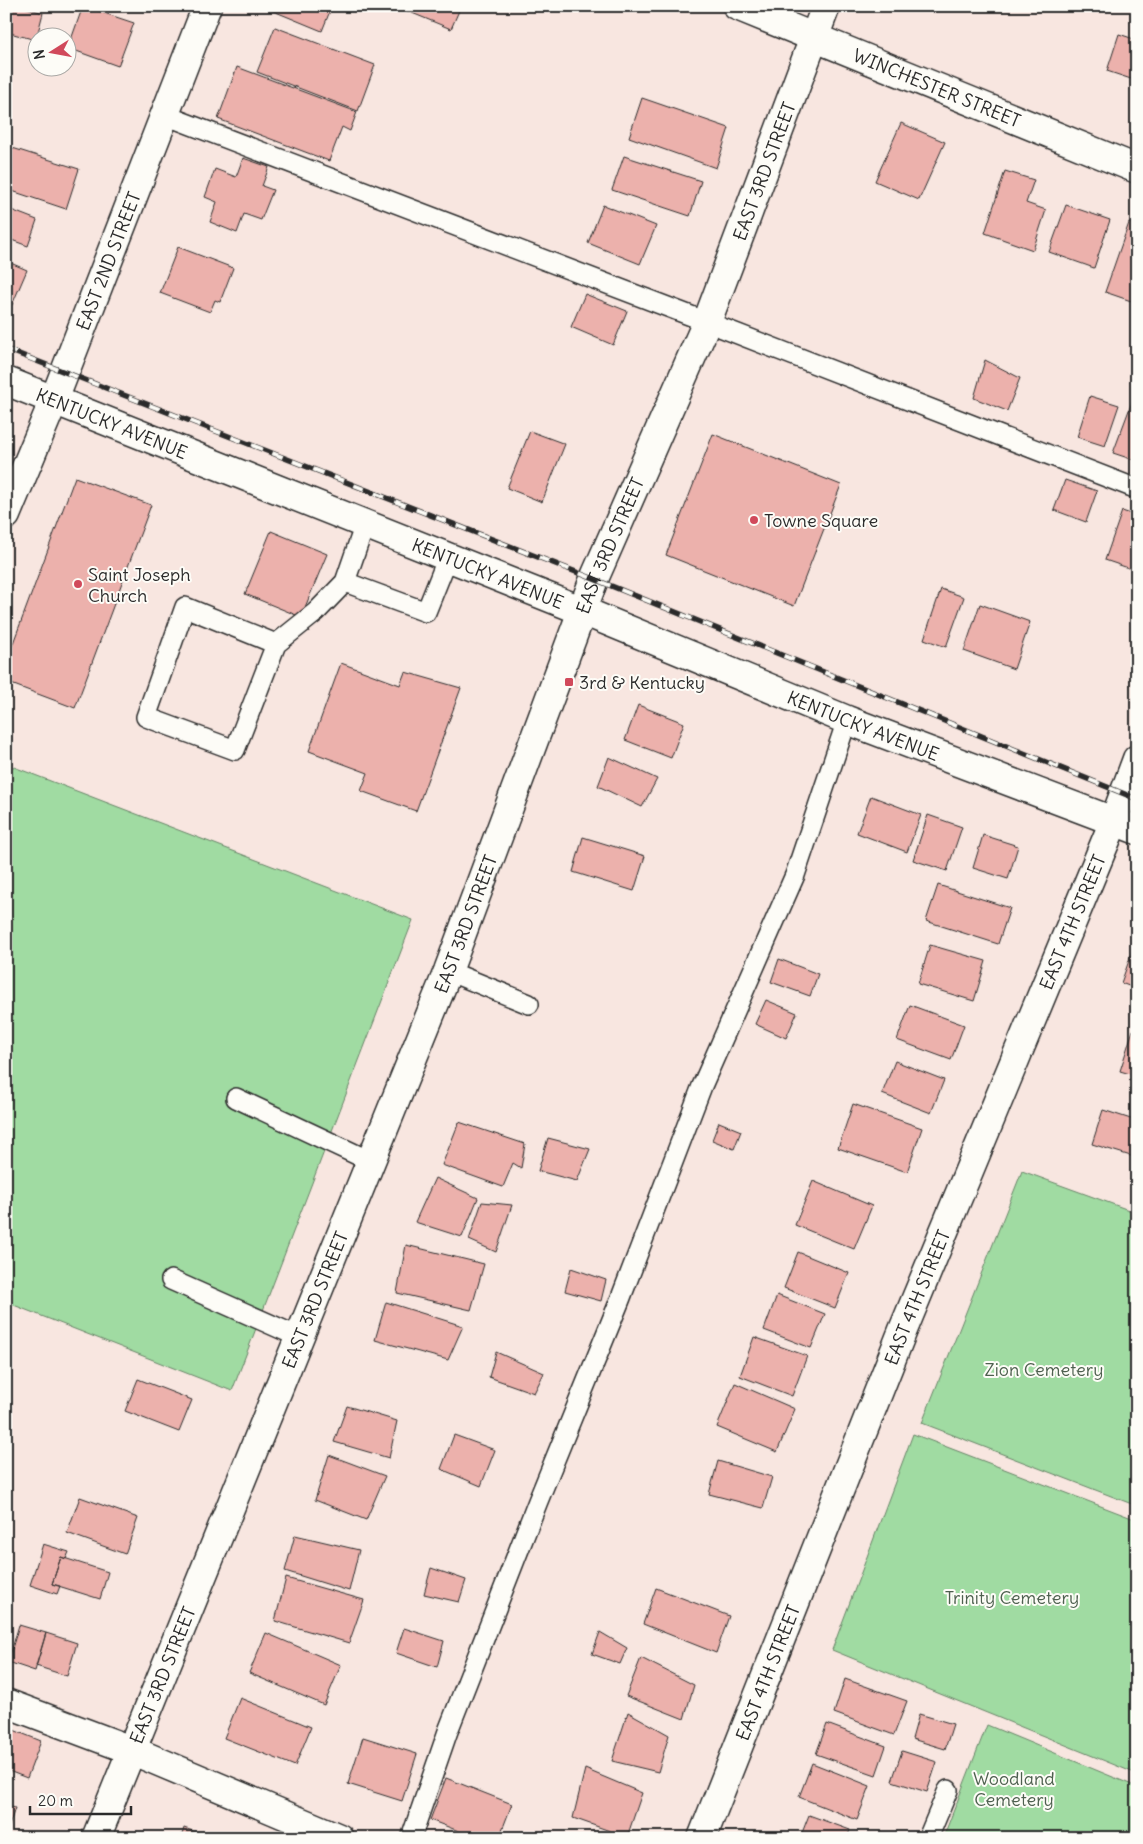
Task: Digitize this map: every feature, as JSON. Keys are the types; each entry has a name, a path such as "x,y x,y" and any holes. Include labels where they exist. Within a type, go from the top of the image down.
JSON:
{"street":[{"name":"EAST 2ND STREET","path":"6,515 54,400 207,6"},
{"name":"WINCHESTER STREET","path":"737,6 1137,169"},
{"name":"EAST 3RD STREET","path":"96,1838 448,970 594,579 707,322 826,6"},
{"name":"KENTUCKY AVENUE","path":"6,381 583,611 847,720 1125,825"},
{"name":"EAST 4TH STREET","path":"702,1838 903,1330 1125,825 1137,759"},
{"path":"6,1702 131,1750 338,1838"}],"lane":[{"path":"165,115 1137,489"},
{"path":"276,644 185,607 146,717 235,750 276,644 316,612 345,582 365,524"},
{"path":"345,582 426,612 448,558"},
{"path":"411,1838 452,1722 620,1300 702,1086 795,875 847,720"},
{"path":"448,970 529,1004"},
{"path":"236,1098 370,1160"},
{"path":"171,1280 299,1337"},
{"path":"928,1838 948,1790"}],"green space":[{"path":"6,764 413,920 232,1391 6,1302"},
{"name":"Zion Cemetery","path":"1022,1171 1137,1213 1137,1506 922,1423"},
{"name":"Trinity Cemetery","path":"913,1434 1137,1520 1137,1774 832,1650"},
{"name":"Woodland Cemetery","path":"987,1725 1137,1787 1137,1838 943,1838"}],"building":[{"path":"6,6 21,6 43,13 39,28 28,28 28,38 6,32"},
{"path":"83,6 134,23 118,66 78,52 78,28 75,28"},
{"path":"273,6 332,6 322,31 271,10"},
{"path":"395,6 461,6 451,29"},
{"path":"275,27 375,65 358,111 257,72"},
{"path":"1119,34 1137,40 1137,81 1107,71"},
{"path":"237,67 357,112 350,131 342,127 329,161 218,119"},
{"path":"642,98 729,128 716,168 629,137"},
{"path":"901,123 945,142 919,200 875,181"},
{"path":"6,146 79,169 66,209 6,189"},
{"path":"624,156 701,181 690,216 612,190"},
{"path":"243,158 269,167 262,186 273,190 261,220 244,214 237,233 210,222 217,202 205,197 215,169 236,177"},
{"path":"1005,171 1034,180 1026,203 1046,210 1033,250 985,233"},
{"path":"603,205 656,226 640,264 588,243"},
{"path":"1066,205 1110,220 1094,268 1049,252"},
{"path":"6,208 37,220 28,246 6,238"},
{"path":"1129,223 1137,226 1137,303 1105,292"},
{"path":"178,247 233,268 220,302 215,300 210,312 160,293"},
{"path":"6,261 27,270 12,305 6,303"},
{"path":"585,294 627,311 613,345 571,327"},
{"path":"985,360 1020,378 1007,411 974,398"},
{"path":"1135,394 1137,395 1137,461 1113,453"},
{"path":"1090,396 1119,405 1105,446 1077,437"},
{"path":"530,431 565,444 542,502 507,488"},
{"name":"Towne Square","path":"713,434 841,485 794,606 666,555"},
{"name":"Saint Joseph Church","path":"75,477 151,505 75,708 6,682 6,662"},
{"path":"1065,480 1097,491 1086,522 1054,510"},
{"path":"1122,511 1137,516 1137,571 1105,560"},
{"path":"271,531 327,554 301,617 245,594"},
{"path":"941,589 964,597 946,647 924,639"},
{"path":"980,604 1030,622 1014,669 964,651"},
{"path":"341,663 400,685 405,672 461,688 416,811 361,791 368,773 309,751"},
{"path":"638,705 684,723 671,758 625,740"},
{"path":"609,757 657,779 642,807 598,786"},
{"path":"871,796 921,815 907,852 857,833"},
{"path":"928,815 962,827 947,871 913,860"},
{"path":"983,835 1018,846 1008,879 973,868"},
{"path":"583,837 645,856 634,891 573,872"},
{"path":"938,885 1010,908 998,944 926,921"},
{"path":"1137,942 1137,989 1121,983"},
{"path":"930,945 986,961 974,1001 918,984"},
{"path":"779,959 818,974 810,996 771,982"},
{"path":"766,1000 797,1013 786,1038 755,1024"},
{"path":"910,1005 964,1025 951,1060 897,1040"},
{"path":"1133,1030 1137,1031 1137,1076 1120,1071"},
{"path":"895,1061 944,1080 931,1113 882,1094"},
{"path":"853,1104 922,1128 907,1172 838,1148"},
{"path":"1103,1110 1137,1121 1137,1151 1134,1157 1092,1144"},
{"path":"459,1122 525,1144 521,1168 513,1163 503,1187 442,1165"},
{"path":"719,1122 741,1131 734,1149 712,1140"},
{"path":"548,1138 590,1149 577,1181 538,1171"},
{"path":"435,1178 478,1198 462,1237 415,1222"},
{"path":"813,1181 872,1206 854,1249 795,1225"},
{"path":"482,1202 512,1205 496,1252 469,1240"},
{"path":"406,1245 484,1264 471,1310 397,1293"},
{"path":"798,1252 849,1273 835,1308 784,1288"},
{"path":"571,1268 606,1280 601,1301 565,1291"},
{"path":"777,1295 825,1314 811,1348 764,1330"},
{"path":"386,1302 463,1326 448,1360 375,1340"},
{"path":"754,1337 807,1356 792,1396 740,1376"},
{"path":"496,1352 544,1373 534,1393 489,1377"},
{"path":"138,1379 192,1400 179,1432 125,1411"},
{"path":"735,1383 795,1409 777,1452 717,1427"},
{"path":"347,1406 397,1421 389,1458 334,1442"},
{"path":"454,1435 495,1450 481,1486 441,1469"},
{"path":"329,1455 385,1476 366,1520 315,1500"},
{"path":"718,1461 772,1477 763,1508 709,1494"},
{"path":"80,1497 138,1518 125,1554 67,1533"},
{"path":"295,1535 359,1550 349,1591 285,1571"},
{"path":"43,1544 69,1552 66,1559 61,1557 52,1584 60,1586 57,1594 30,1585"},
{"path":"61,1557 108,1572 100,1599 52,1584"},
{"path":"431,1568 466,1580 459,1602 424,1594"},
{"path":"286,1578 364,1600 349,1643 275,1621"},
{"path":"656,1588 729,1616 716,1653 643,1624"},
{"path":"19,1625 46,1633 35,1671 8,1662"},
{"path":"404,1628 444,1641 437,1667 396,1653"},
{"path":"600,1632 627,1648 620,1664 592,1654"},
{"path":"46,1633 77,1643 67,1676 36,1666"},
{"path":"266,1633 341,1665 324,1705 249,1673"},
{"path":"641,1658 694,1685 684,1719 626,1696"},
{"path":"845,1679 907,1701 894,1735 834,1713"},
{"path":"240,1698 311,1727 295,1766 224,1738"},
{"path":"628,1712 669,1735 658,1772 612,1761"},
{"path":"919,1714 953,1724 945,1749 912,1739"},
{"path":"827,1724 886,1746 876,1775 816,1754"},
{"path":"6,1727 41,1741 27,1778 6,1770"},
{"path":"363,1737 417,1754 402,1801 348,1784"},
{"path":"902,1751 937,1762 927,1792 892,1781"},
{"path":"812,1763 870,1786 857,1820 799,1797"},
{"path":"585,1769 642,1793 627,1837 573,1818"},
{"path":"446,1778 512,1804 499,1838 477,1838 430,1820"},
{"path":"6,1805 15,1808 6,1835"},
{"path":"809,1815 850,1830 847,1838 800,1838"},
{"path":"184,1828 213,1838 181,1838"}],"railway":[{"path":"6,349 594,579 1137,799"}],"place":[{"name":"Towne Square","path":"754,520"},
{"name":"Saint Joseph Church","path":"78,584"},
{"name":"3rd & Kentucky","path":"569,682"}]}
